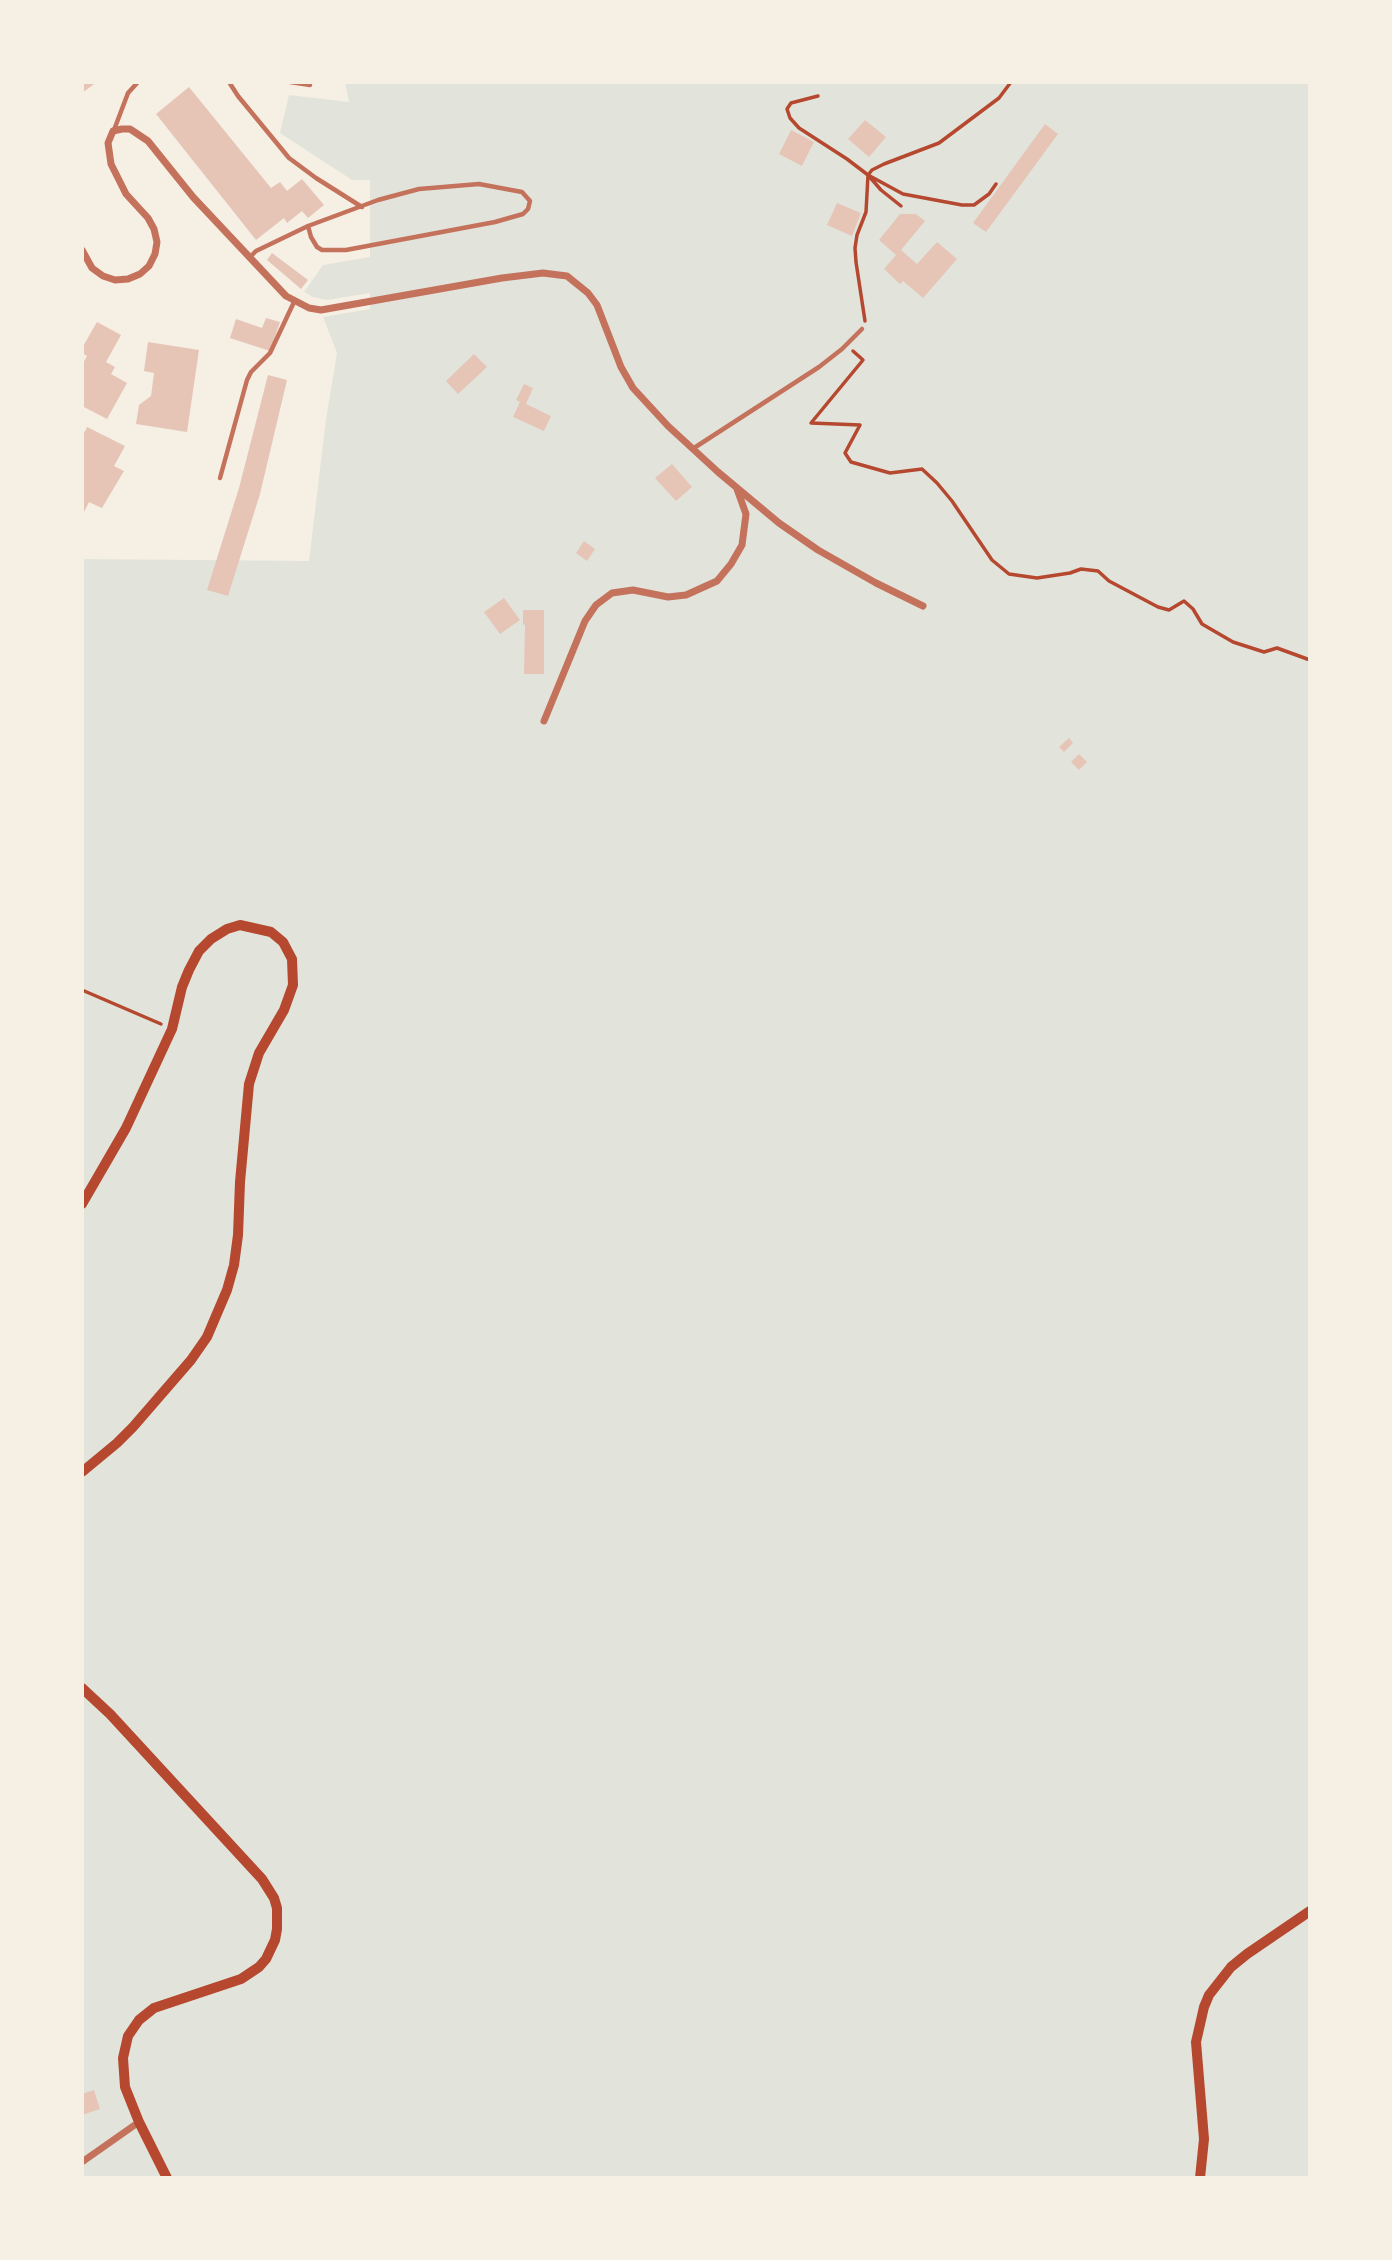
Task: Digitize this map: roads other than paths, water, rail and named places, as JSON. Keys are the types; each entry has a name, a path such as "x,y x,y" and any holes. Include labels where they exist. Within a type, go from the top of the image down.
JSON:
{"main road":[{"path":"82,1203 126,1128 172,1029 189,970 199,951 211,939 240,925 263,928 271,932 283,942 293,964 293,985 284,1010 259,1053 249,1084 238,1235 227,1290 207,1337 191,1360 133,1427 82,1472"},
{"path":"82,1688 110,1714 262,1879 274,1898 276,1908 278,1929 271,1950 266,1959 250,1974 155,2008 134,2027 125,2045 123,2070 128,2095 138,2122 167,2178"},
{"path":"1200,2178 1204,2139 1196,2042 1204,2007 1209,1995 1231,1967 1310,1911"}],"street":[{"path":"82,250 92,268 115,280 140,274 155,254 155,229 126,194 111,164 108,144 113,131 122,128 130,129 148,141 193,197 249,258 294,302 309,308 321,310 502,278 543,273 567,276 588,293 597,305 621,368 633,388 668,426 737,489 818,550 923,606"},
{"path":"544,722 585,621 596,605 612,593 633,590 668,597 686,595 717,581 732,564 742,545 746,514 737,489"},
{"path":"82,2162 138,2122"}],"lane":[{"path":"113,131 128,93 138,82"},
{"path":"229,82 289,158 363,207"},
{"path":"290,82 310,85"},
{"path":"249,258 256,251 308,226 378,200 419,189 479,184 522,192 530,201 523,214 495,222 346,250 322,250 317,247 308,226"},
{"path":"220,478 247,380 251,372 270,353 294,302"},
{"path":"694,448 819,367 862,329"}]}
